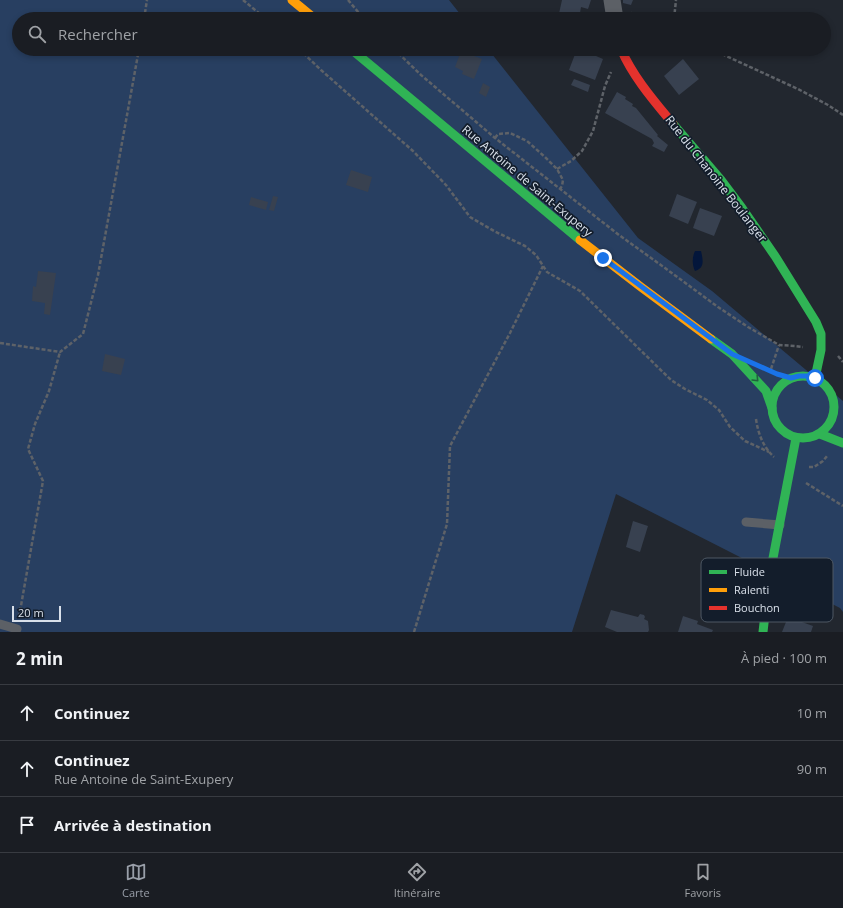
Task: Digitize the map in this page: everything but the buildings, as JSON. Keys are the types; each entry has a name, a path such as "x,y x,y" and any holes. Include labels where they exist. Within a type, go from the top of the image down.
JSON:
{"main road":[{"path":"292,0 307,12"},
{"name":"Rue Antoine de Saint-Exupery","path":"358,56 564,227 732,354 752,364"},
{"name":"Rue du Chanoine Boulanger","path":"624,56 635,75 730,193 767,243 816,322 821,334 821,350 815,378"},
{"name":"Rue Antoine de Saint-Exupery","path":"732,354 766,391 772,408"},
{"path":"777,374 791,378"},
{"path":"807,376 815,378 823,383 830,391 834,400 832,420 827,428 820,434 808,438 796,438 788,435 776,424 773,416 773,399 777,390 783,383 791,378 807,376"},
{"path":"834,411 842,421"},
{"path":"820,434 843,443"},
{"path":"773,558 796,438"},
{"path":"763,632 764,622"}],"street":[{"path":"612,0 614,12"}],"lane":[{"path":"746,522 780,524"},
{"path":"0,624 18,629"}],"path":[{"path":"145,12 147,0"},
{"path":"243,0 258,12"},
{"path":"348,0 358,12"},
{"path":"675,12 676,0"},
{"path":"18,629 42,481 28,448 35,424 49,391 60,352 83,334 98,275 138,56"},
{"path":"307,56 413,151 446,185 470,217 525,246 536,256 547,272 580,291 671,380 707,400 719,410 730,427 745,441 769,452"},
{"path":"401,56 421,75 495,138 619,235 718,307 774,342"},
{"path":"557,169 571,161 582,151 593,131 605,86 620,56"},
{"path":"726,56 798,89 843,115"},
{"path":"495,138 498,134 510,134 527,141 557,169 563,180 560,189"},
{"path":"414,632 447,524 450,446 510,334 543,266"},
{"path":"0,343 60,352"},
{"path":"789,475 800,479 843,506"}],"shaded area":[{"path":"0,0 449,0 458,12 12,12 12,56 494,56 638,238 712,291 843,401 843,612 840,608 833,604 833,558 742,558 616,494 572,632 0,632"},
{"path":"695,251 701,251 703,260 702,266 695,271 693,266 693,256"}],"traffic: fast":[{"path":"359,56 580,240"},
{"path":"673,124 721,180 742,208 775,256 816,322 821,334 821,350 815,378"},
{"path":"711,339 732,354 766,391 772,408"},
{"path":"797,376 809,376 825,385 832,395 834,407 832,419 825,429 809,438 797,438 786,433 777,424 772,413 772,401 777,390 786,381 797,376"},
{"path":"820,434 843,443"},
{"path":"773,558 796,438"},
{"path":"763,632 764,622"}],"traffic: slow":[{"path":"292,0 307,12"},
{"path":"580,240 711,339"}],"traffic: jam":[{"path":"624,56 651,98 673,124"}],"route":[{"path":"603,258 732,354 777,374 791,378 807,376 815,378"}]}
